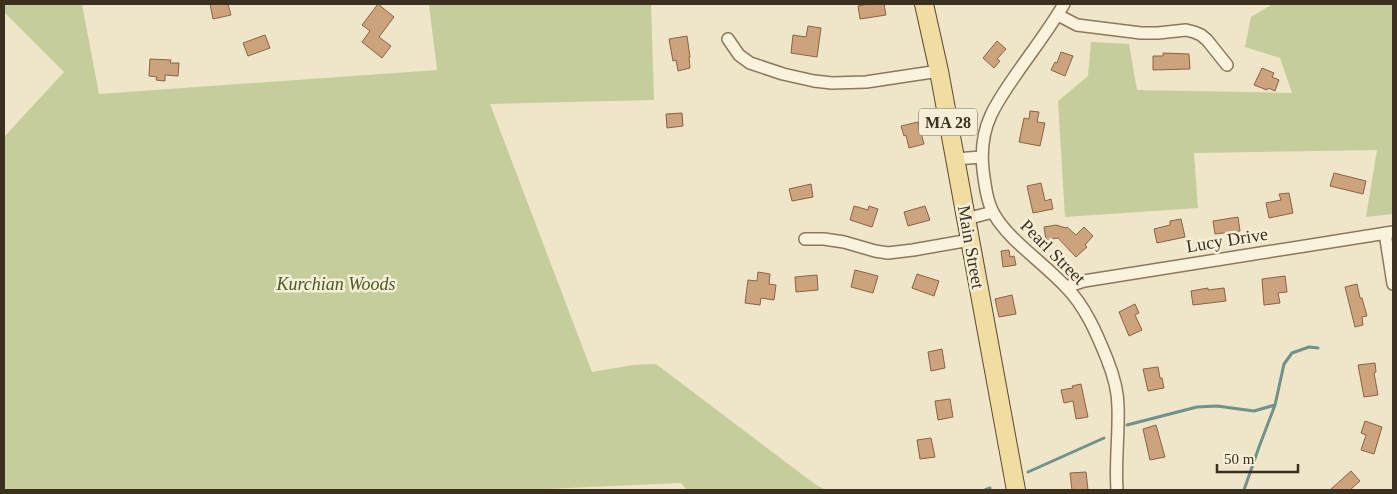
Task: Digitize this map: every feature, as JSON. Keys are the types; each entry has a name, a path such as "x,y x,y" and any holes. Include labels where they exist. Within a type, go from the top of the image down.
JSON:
{"main road":[{"name":"Main Street","path":"924,4 939,71 1016,490"}],"street":[{"name":"Pearl Street","path":"1064,4 992,114 984,138 982,157 985,185 993,212 1001,224 1027,252 1066,287 1082,308 1106,358 1116,388 1118,406 1118,490"},
{"path":"1058,15 1074,24 1086,26 1152,34 1186,30 1196,32 1208,40 1227,64"},
{"path":"728,39 739,55 750,64 814,81 832,83 866,82 939,71"},
{"path":"955,159 982,157"},
{"path":"966,218 993,212"},
{"path":"1389,232 1393,284"},
{"name":"Lucy Drive","path":"1066,287 1084,281 1389,232"},
{"path":"805,239 844,242 874,251 892,253 970,240"}],"green space":[{"name":"Kurchian Woods","path":"4,4 82,4 99,94 437,70 429,4 651,4 654,100 490,104 592,372 633,365 656,364 816,485 826,490 687,490 681,483 524,490 4,490 4,137 64,72 4,12"},
{"path":"1273,4 1393,4 1393,214 1366,217 1377,150 1194,153 1198,208 1065,217 1058,101 1088,76 1091,42 1129,44 1137,90 1292,93 1280,58 1245,47 1251,17"}],"building":[{"path":"210,4 228,4 231,15 213,19"},
{"path":"378,4 394,17 379,37 391,46 382,58 362,42 370,31 362,25"},
{"path":"884,4 886,15 860,19 858,6"},
{"path":"808,26 821,28 817,57 791,53 793,35 806,37"},
{"path":"265,35 270,48 248,56 243,43"},
{"path":"687,36 690,68 678,71 676,60 673,61 669,39"},
{"path":"997,41 1006,49 997,59 1000,61 994,68 983,58"},
{"path":"1061,52 1073,56 1065,76 1051,70 1055,62 1057,63"},
{"path":"1163,53 1189,54 1190,69 1153,70 1153,56 1163,56"},
{"path":"150,59 171,60 170,63 179,63 178,76 165,75 165,81 156,80 157,77 149,76"},
{"path":"1262,68 1274,73 1272,77 1279,80 1275,91 1254,85"},
{"path":"1030,111 1039,112 1037,122 1045,123 1040,146 1019,142 1024,118 1029,119"},
{"path":"682,113 683,126 667,128 666,114"},
{"path":"918,122 924,144 909,148 906,135 904,136 901,126"},
{"path":"1334,173 1366,181 1363,194 1330,186"},
{"path":"1041,183 1045,201 1051,199 1053,209 1033,213 1027,186"},
{"path":"811,184 813,197 792,201 789,189"},
{"path":"1289,193 1293,213 1269,218 1266,203 1281,200 1279,194"},
{"path":"854,206 868,210 869,206 878,209 872,227 850,220"},
{"path":"925,206 930,220 908,226 904,212"},
{"path":"1238,217 1240,231 1215,234 1213,221"},
{"path":"1181,219 1185,237 1157,243 1154,229 1170,225 1170,221"},
{"path":"1056,225 1067,227 1076,235 1084,227 1093,236 1085,245 1087,247 1076,257 1058,238 1046,240 1044,227"},
{"path":"1009,250 1010,257 1014,256 1016,265 1003,267 1001,251"},
{"path":"855,270 878,276 873,293 851,287"},
{"path":"758,272 770,274 769,284 776,285 774,300 761,298 760,305 745,303 748,280 757,281"},
{"path":"917,274 939,281 934,296 912,288"},
{"path":"817,275 818,290 796,292 795,277"},
{"path":"1285,276 1287,292 1278,293 1280,303 1264,305 1262,279"},
{"path":"1357,284 1367,316 1362,317 1363,325 1355,327 1345,287"},
{"path":"1208,288 1208,290 1224,288 1226,301 1193,305 1191,291"},
{"path":"1012,295 1016,314 999,317 995,299"},
{"path":"1135,304 1139,313 1135,315 1142,330 1129,336 1119,312"},
{"path":"942,349 945,368 931,371 928,352"},
{"path":"1375,363 1376,372 1374,373 1378,395 1364,397 1358,365"},
{"path":"1158,367 1164,388 1148,391 1143,369"},
{"path":"1081,384 1088,417 1076,419 1073,401 1064,403 1061,390 1073,388 1072,386"},
{"path":"950,399 953,417 938,420 935,401"},
{"path":"1365,421 1382,427 1374,454 1361,450 1366,435 1361,433"},
{"path":"1156,425 1165,457 1150,460 1143,429"},
{"path":"931,438 935,457 920,459 917,440"},
{"path":"1351,471 1360,481 1350,490 1330,490"},
{"path":"1086,472 1088,490 1072,490 1070,473"}],"waterway":[{"path":"1244,490 1275,405 1284,364 1292,353 1309,347 1318,348"},
{"path":"1127,425 1197,407 1217,406 1254,411 1275,405"},
{"path":"1028,472 1104,438"},
{"path":"985,490 990,488"}]}
